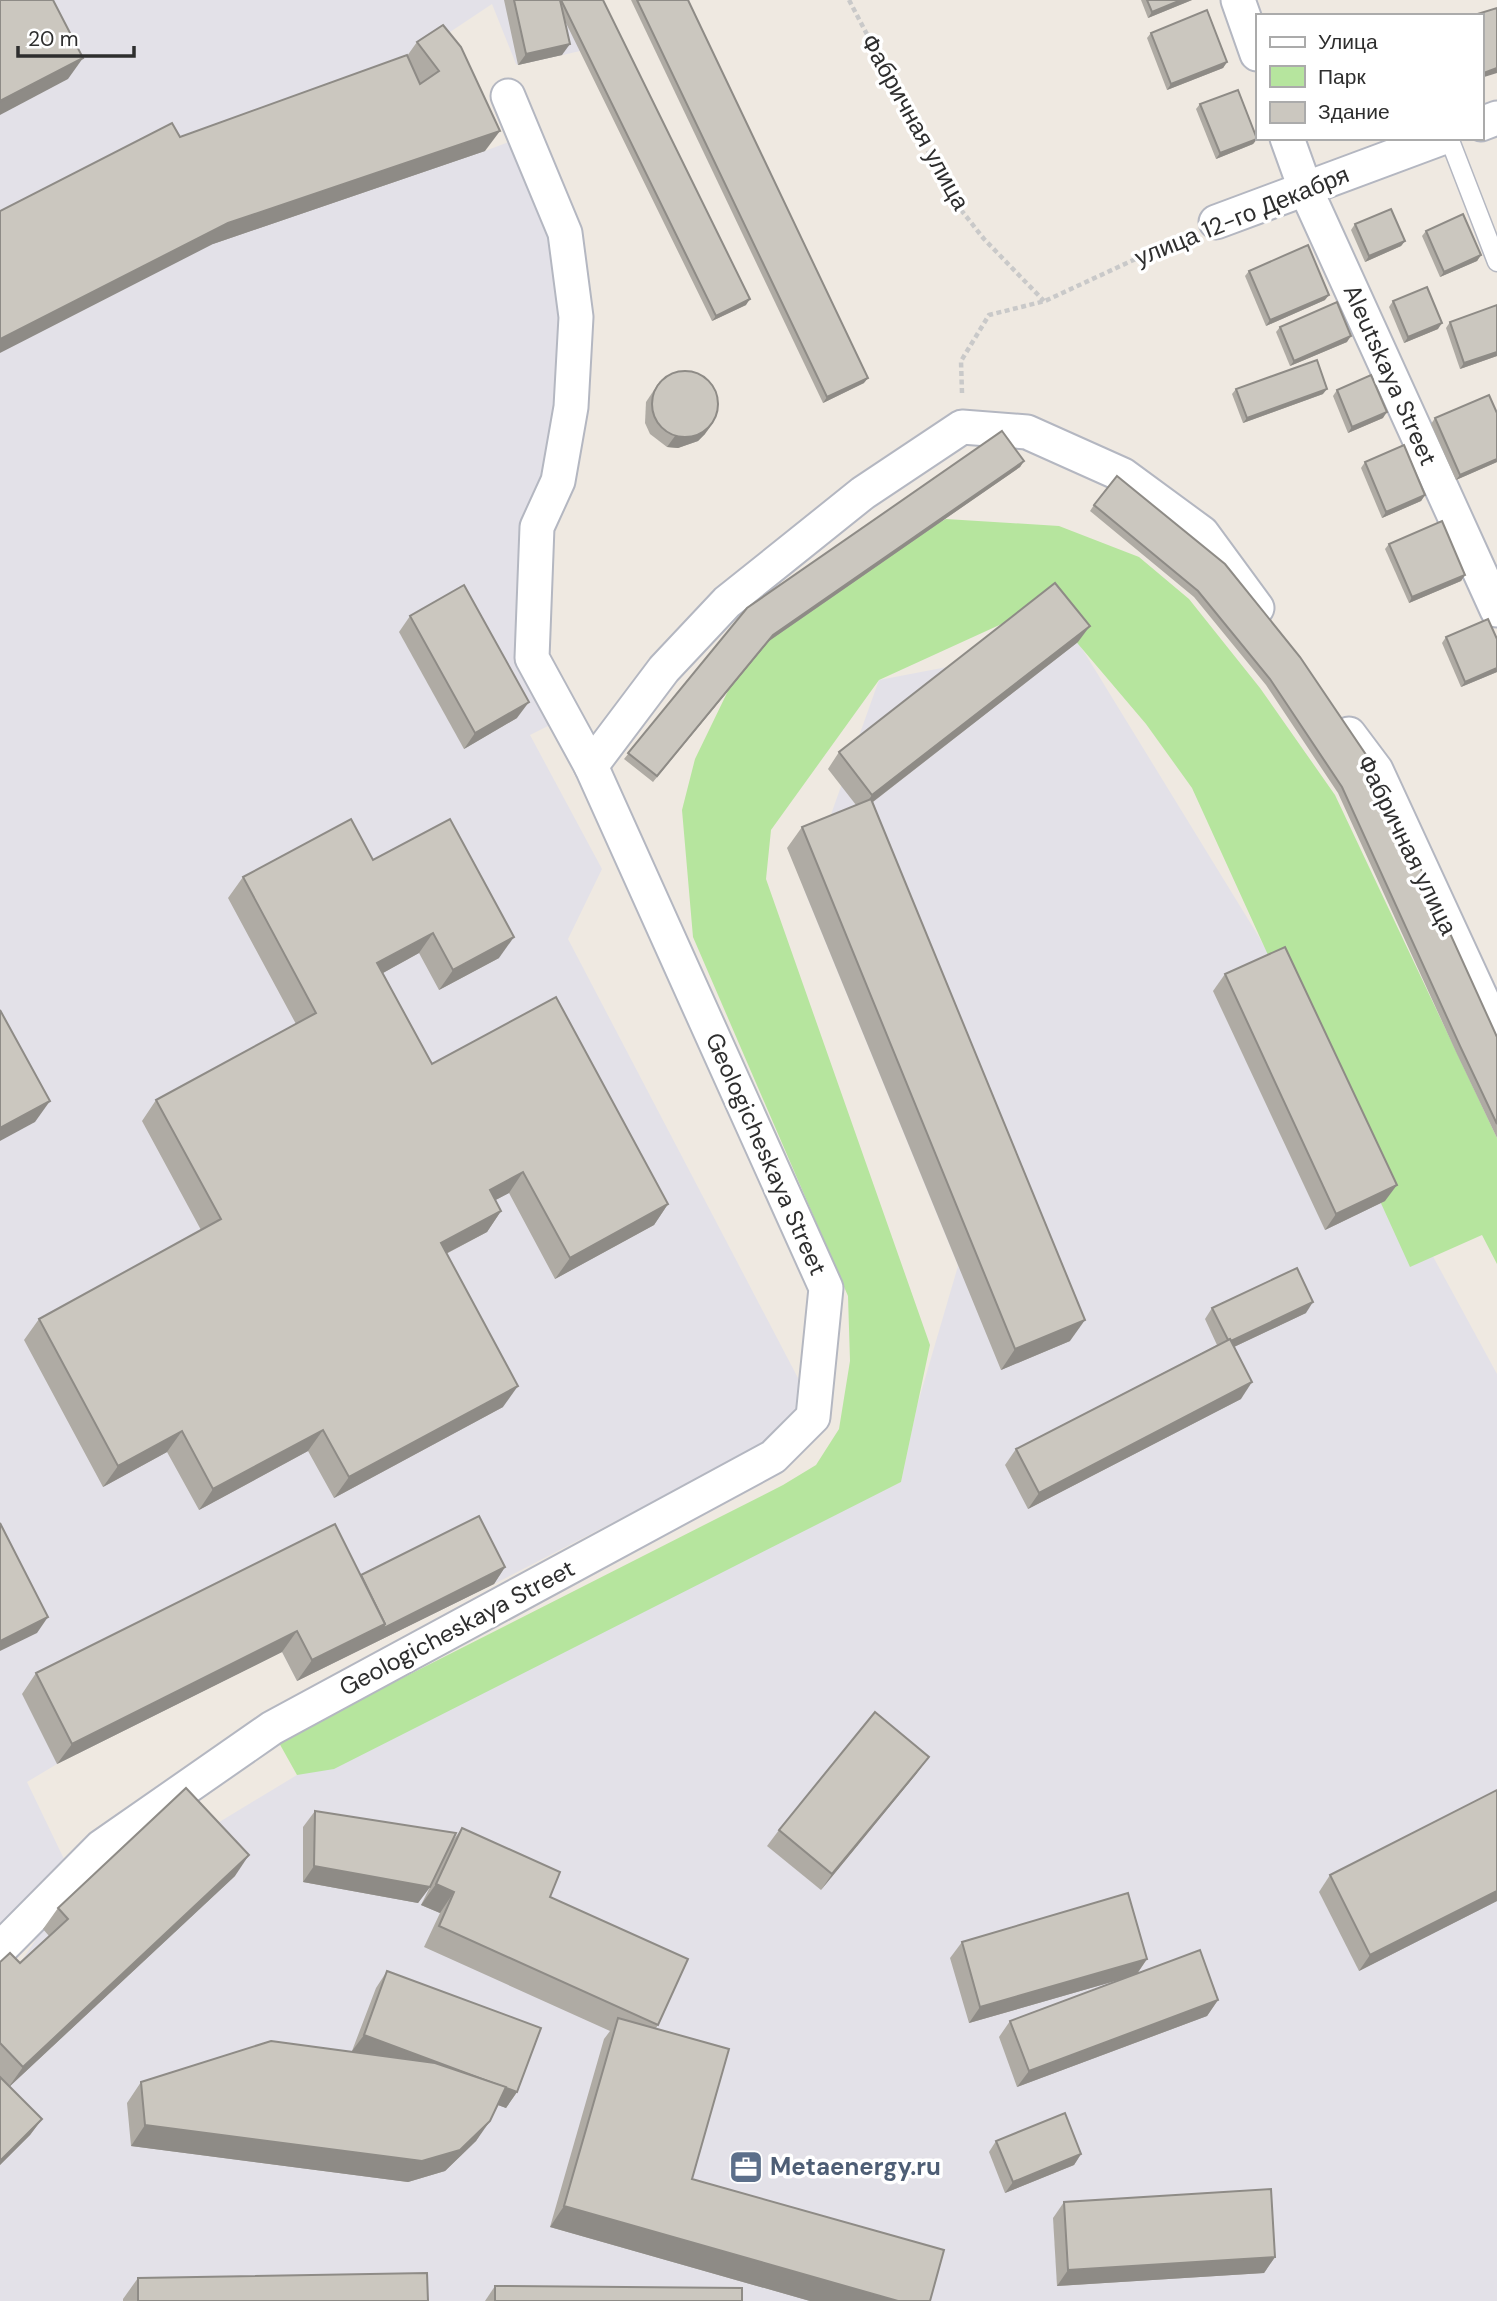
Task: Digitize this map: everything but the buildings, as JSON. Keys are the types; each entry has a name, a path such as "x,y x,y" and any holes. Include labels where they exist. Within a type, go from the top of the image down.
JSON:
{"street":[{"path":"1238,0 1256,51"},
{"name":"Geologicheskaya Street","path":"0,1949 101,1846 272,1728 773,1457 813,1417 826,1288 591,766 532,658 537,527 558,481 571,407 576,317 565,233 508,96"},
{"name":"Aleutskaya Street","path":"1288,140 1305,188 1497,610"},
{"name":"улица 12-го Декабря","path":"1216,222 1437,140"},
{"path":"591,766 664,669 727,602 863,493 962,427 1027,432 1123,475 1202,533 1273,630"},
{"name":"Фабричная улица","path":"1328,705 1376,770 1497,1032"}],"lane":[{"path":"1450,140 1497,262"}],"path":[{"name":"Фабричная улица","path":"849,0 954,201 984,239 1045,301"},
{"name":"улица 12-го Декабря","path":"962,427 961,361 989,315 1045,301 1216,222"}],"shaded area":[{"path":"0,0 583,0 589,49 518,65 492,4 435,42 485,151 514,140 577,300 533,641 550,725 530,735 602,869 568,939 799,1380 799,1408 782,1435 494,1584 297,1681 282,1652 57,1764 27,1782 64,1859 0,1934"},
{"path":"1078,642 1259,937 1497,1374 1497,2301 0,2301 0,1993 43,1929 297,1775 901,1482 917,1406 958,1266 804,890 879,680"}],"green space":[{"path":"946,519 1059,526 1139,557 1189,599 1260,688 1335,795 1497,1138 1497,1264 1482,1235 1410,1267 1192,788 1146,724 1056,618 1028,612 879,680 771,830 766,879 930,1345 901,1482 334,1769 297,1775 278,1741 783,1485 816,1465 839,1429 850,1361 848,1296 693,937 682,810 695,759 741,664 823,582"}],"place":[{"name":"Metaenergy.ru","path":"746,2167"}]}
